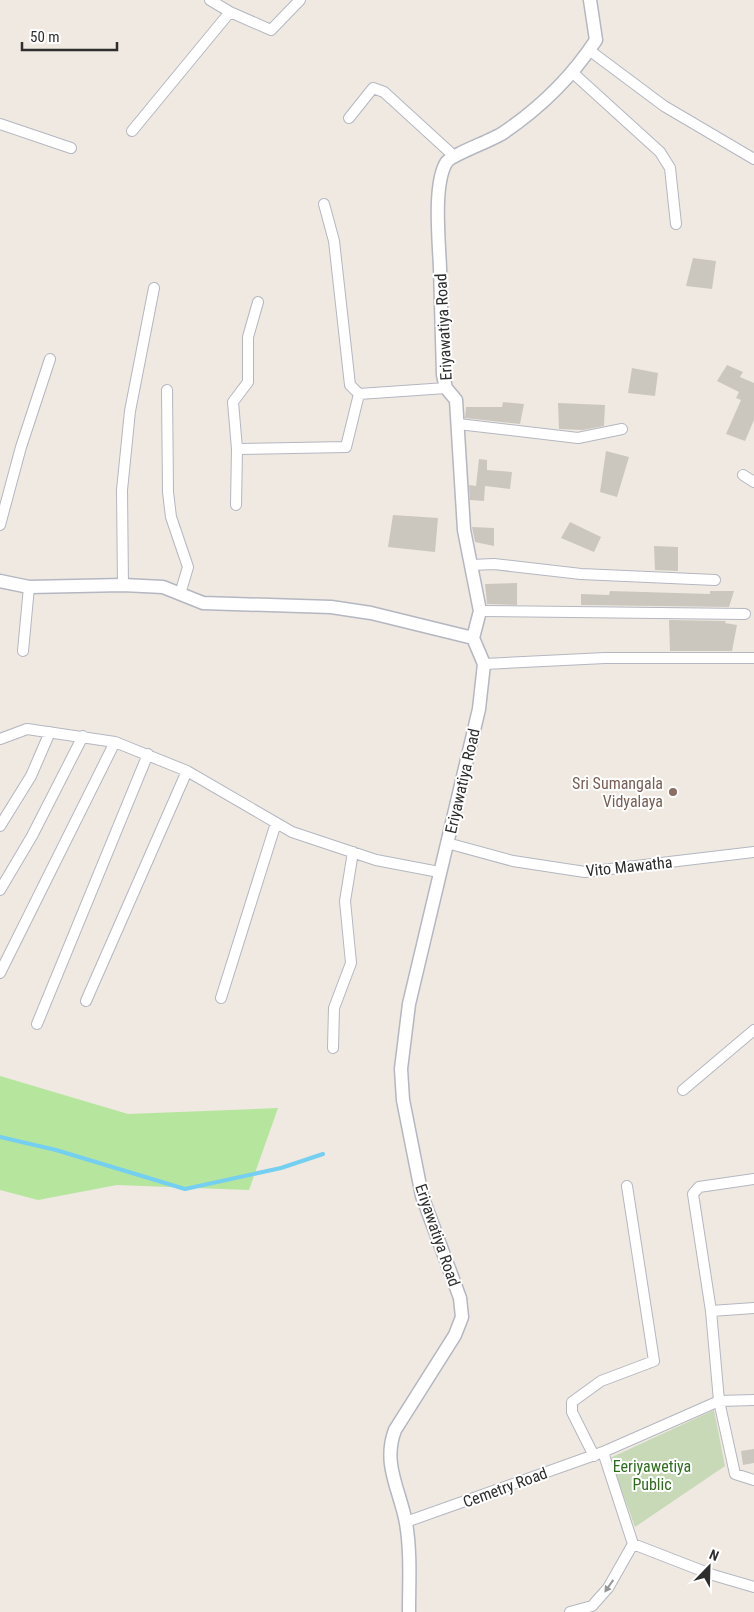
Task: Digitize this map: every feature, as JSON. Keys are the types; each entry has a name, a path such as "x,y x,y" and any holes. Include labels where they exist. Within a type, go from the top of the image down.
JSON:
{"street":[{"path":"210,0 230,12 271,30 300,0"},
{"path":"349,118 373,88 384,92 454,156 472,150 502,134 539,106 573,73 596,40 590,0"},
{"path":"132,131 230,12"},
{"path":"589,50 664,106 754,159"},
{"path":"573,73 660,152 670,168 676,224"},
{"path":"0,124 71,148"},
{"name":"Eriyawatiya Road","path":"409,1612 410,1555 406,1522 390,1465 389,1445 395,1430 455,1335 462,1317 460,1298 422,1196 403,1100 401,1069 409,1004 479,709 484,664 473,638 480,611 464,530 456,400 446,388 443,375 437,198 446,163 454,156"},
{"path":"324,204 334,241 350,385 358,394"},
{"path":"123,585 122,490 129,421 154,288"},
{"path":"236,505 237,450 233,402 248,382 248,337 258,302"},
{"path":"0,525 20,447 50,359"},
{"path":"358,394 446,388"},
{"path":"167,390 168,492 171,517 188,567 180,594"},
{"path":"237,450 346,447 358,394"},
{"path":"458,424 578,438 622,429"},
{"path":"743,475 754,482"},
{"path":"471,565 494,564 581,574 715,580"},
{"path":"0,581 29,586 123,585 163,587 203,603 331,607 371,613 473,638"},
{"path":"23,651 29,586"},
{"path":"480,611 745,614"},
{"path":"484,664 605,658 754,658"},
{"path":"0,739 27,729 115,742 187,771 292,832 376,860 439,872"},
{"path":"0,826 31,776 50,732"},
{"path":"0,890 32,836 83,736"},
{"path":"0,973 115,742"},
{"path":"37,1024 148,754"},
{"path":"86,1001 187,771"},
{"path":"221,998 276,823"},
{"name":"Vito Mawatha","path":"447,843 514,861 585,872 754,852"},
{"path":"333,1048 334,1008 351,963 345,901 353,852"},
{"path":"683,1090 754,1030"},
{"path":"754,1179 699,1187 693,1194 711,1311 719,1401 735,1474 754,1480"},
{"path":"628,1186 654,1361 601,1381 572,1402 572,1412 599,1454 633,1544 712,1575 754,1587"},
{"path":"711,1311 754,1308"},
{"name":"Cemetry Road","path":"406,1522 599,1454 719,1401 754,1400"},
{"path":"570,1612 592,1606 608,1588 633,1544"}],"green space":[{"path":"0,1076 128,1114 278,1108 249,1190 117,1185 38,1200 0,1190"},
{"name":"Eeriyawetiya Public","path":"714,1410 725,1466 635,1527 610,1458"}],"building":[{"path":"693,258 716,261 712,289 686,286"},
{"path":"727,365 743,372 740,377 754,383 754,420 745,441 726,434 741,400 736,398 739,392 717,381"},
{"path":"632,368 658,373 655,396 628,393"},
{"path":"503,402 524,404 520,424 465,418 466,407 502,407"},
{"path":"558,403 605,405 604,426 583,430 559,429"},
{"path":"606,451 629,457 617,497 600,492"},
{"path":"479,459 487,460 487,470 512,472 510,489 485,486 484,501 470,500 469,485 476,486"},
{"path":"393,515 438,518 435,552 388,547"},
{"path":"570,522 601,537 594,552 561,538"},
{"path":"472,527 494,528 494,546 475,542"},
{"path":"654,546 678,547 678,571 655,570"},
{"path":"517,583 517,605 487,604 485,584"},
{"path":"610,591 710,594 710,591 734,591 729,607 581,605 581,594 609,595"},
{"path":"669,620 726,621 725,623 737,625 732,651 670,651"},
{"path":"754,1449 754,1463 743,1465 741,1451"}],"waterway":[{"path":"0,1137 56,1150 185,1189 281,1168 323,1154"}],"place":[{"name":"Sri Sumangala Vidyalaya","path":"673,792"}]}
